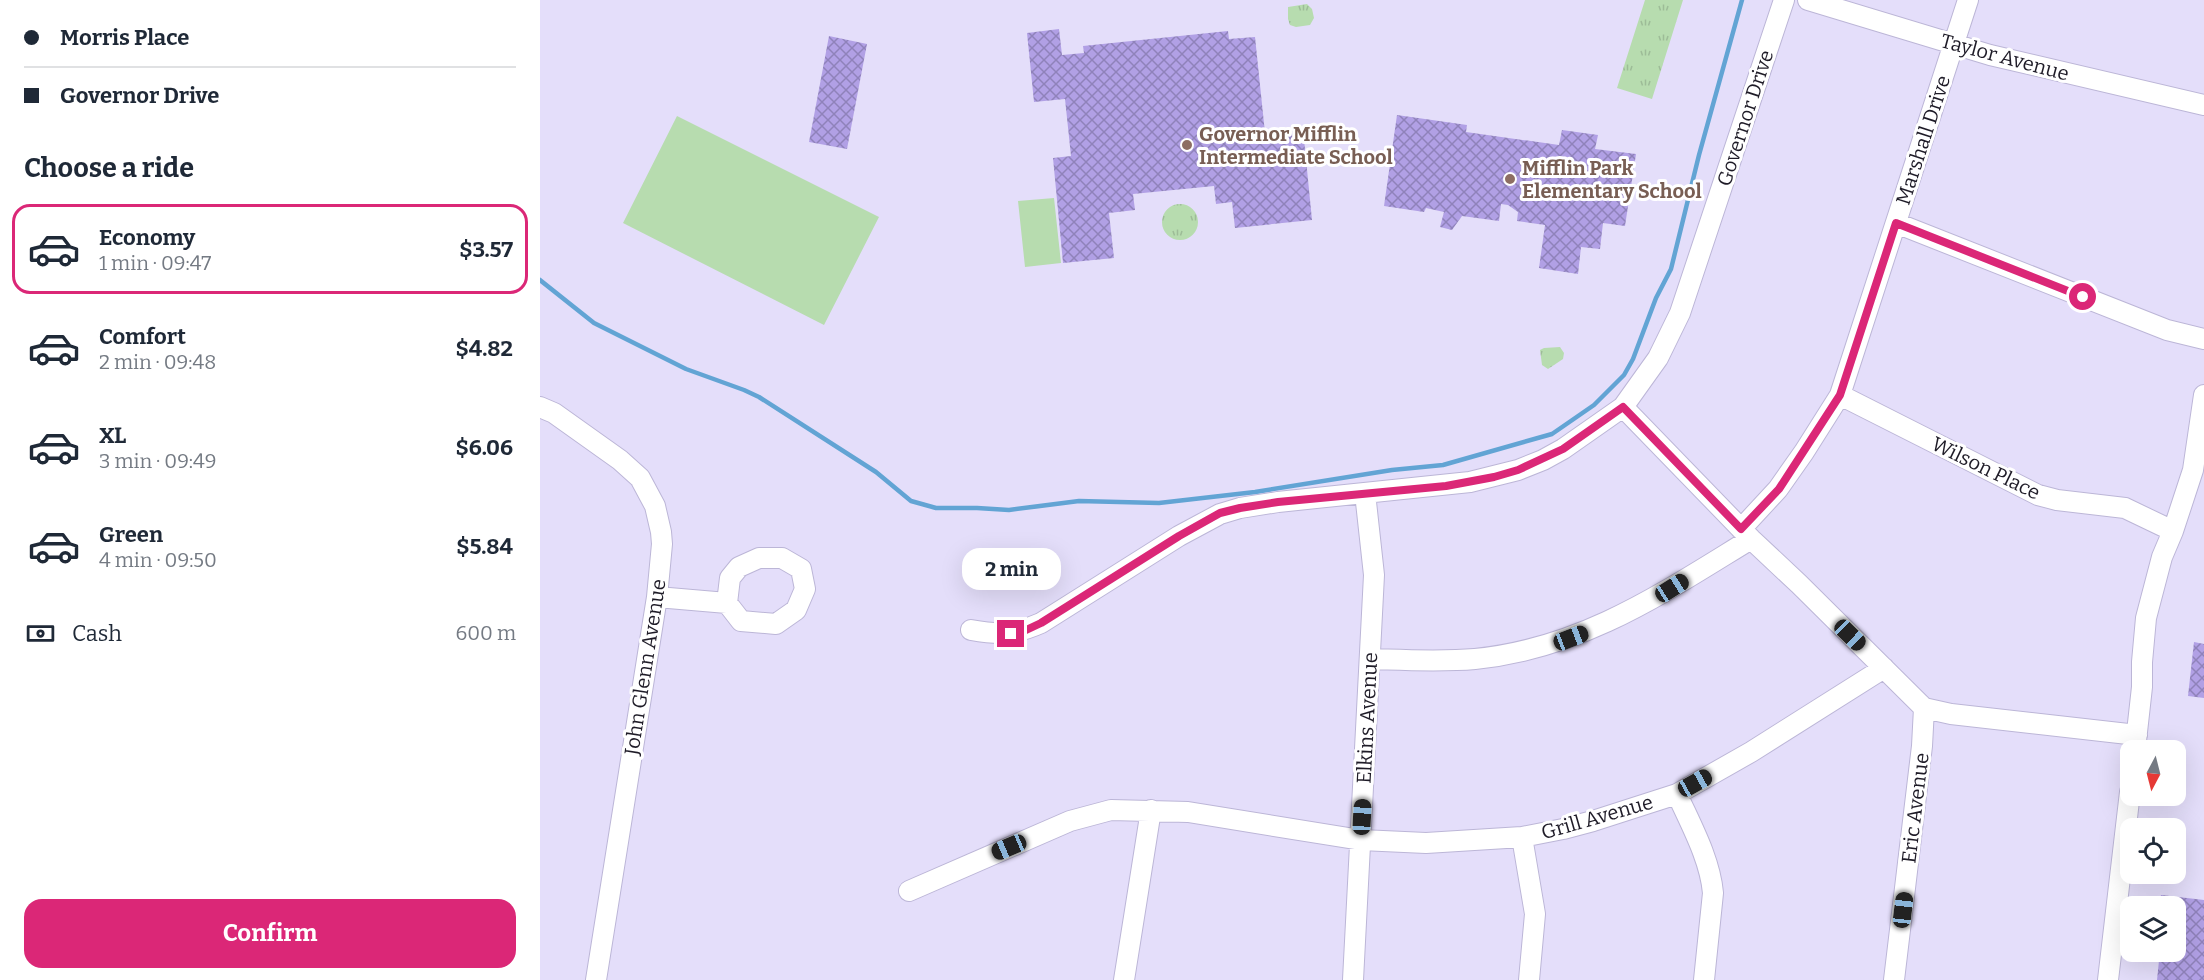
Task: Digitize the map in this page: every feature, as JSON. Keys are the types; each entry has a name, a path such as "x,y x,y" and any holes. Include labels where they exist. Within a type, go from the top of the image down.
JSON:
{"street":[{"name":"Governor Drive","path":"970,630 995,634 1024,631 1041,623 1179,536 1220,513 1278,502 1446,486 1518,470 1563,449 1623,407 1658,358 1680,314 1784,0"},
{"name":"Taylor Avenue","path":"1808,0 2013,61 2204,105"},
{"name":"Marshall Drive","path":"1370,659 1440,661 1476,659 1510,654 1561,641 1607,624 1653,600 1746,534 1779,489 1840,395 1968,0"},
{"path":"1896,223 2167,330 2204,339"},
{"path":"2136,740 2146,618 2162,557 2193,470 2204,394"},
{"name":"Wilson Place","path":"1840,395 2038,495 2057,500 2125,508 2173,531"},
{"name":"John Glenn Avenue","path":"540,407 554,413 620,460 640,478 655,506 661,532 657,597 596,980"},
{"path":"1623,407 1746,534 1924,708 2120,740"},
{"name":"Elkins Avenue","path":"1353,980 1374,575 1365,493"},
{"path":"657,597 727,603"},
{"name":"Grill Avenue","path":"909,891 1089,814 1111,810 1188,812 1360,840 1426,843 1522,837 1593,821 1677,794 1751,752 1884,669"},
{"name":"Eric Avenue","path":"1894,980 1922,746 1924,708"},
{"path":"1677,794 1704,856 1713,884 1704,980"},
{"path":"2108,980 2128,806"},
{"path":"1124,980 1151,810"},
{"path":"1522,837 1536,926 1529,980"}],"green space":[{"path":"1645,0 1683,0 1652,99 1617,88"},
{"path":"1307,4 1312,9 1314,18 1310,25 1296,27 1290,25 1288,7"},
{"path":"677,116 879,217 824,325 623,223"},
{"path":"1054,198 1061,263 1025,267 1018,201"},
{"path":"1180,204 1193,209 1198,222 1193,235 1180,240 1167,235 1162,222 1167,209"},
{"path":"1560,347 1564,353 1563,359 1548,369 1542,365 1540,350"}],"building":[{"name":"Governor Mifflin Intermediate School","path":"1059,29 1062,55 1084,53 1083,46 1228,31 1229,39 1255,37 1265,133 1303,129 1312,220 1235,228 1232,202 1216,204 1214,186 1133,194 1135,210 1109,213 1114,258 1063,263 1053,158 1071,156 1065,99 1034,102 1027,33"},
{"path":"829,36 867,44 847,149 809,142"},
{"name":"Mifflin Park Elementary School","path":"1397,115 1467,125 1466,132 1559,145 1562,130 1598,135 1595,149 1636,154 1625,226 1603,223 1600,249 1581,247 1578,274 1539,268 1545,225 1517,221 1518,212 1508,205 1501,204 1499,221 1462,216 1452,230 1440,227 1444,212 1426,208 1424,212 1384,206"},
{"path":"2194,642 2204,644 2204,698 2188,696"},
{"path":"2186,898 2204,900 2204,980 2157,980 2159,962 2186,962"}],"waterway":[{"path":"540,280 594,323 686,369 759,397 876,472 911,501 936,508 1009,510 1079,501 1159,503 1255,492 1392,470 1443,465 1552,434 1594,405 1624,375 1633,359 1656,298 1671,269 1699,155 1742,0"}],"place":[{"name":"Governor Mifflin Intermediate School","path":"1187,145"},
{"name":"Mifflin Park Elementary School","path":"1510,179"}],"route":[{"path":"1011,634 1041,623 1200,523 1220,513 1278,502 1446,486 1494,477 1544,460 1623,407 1741,529 1779,489 1840,395 1896,223 2083,297"}]}
